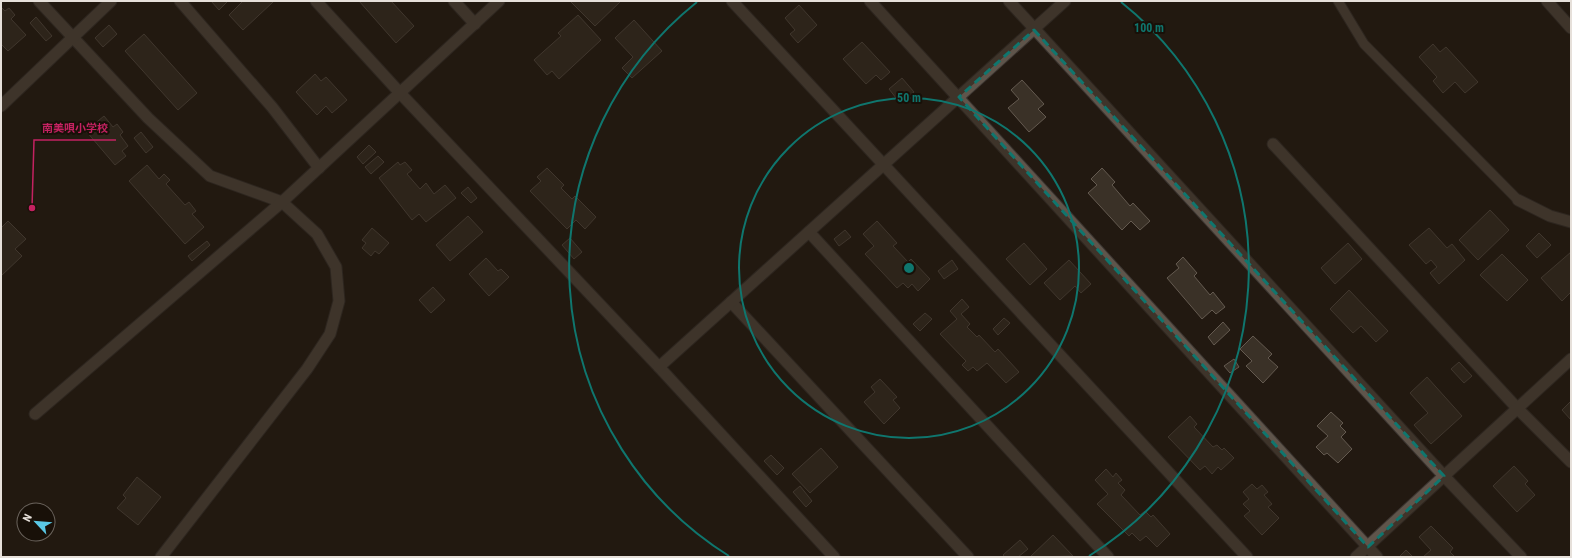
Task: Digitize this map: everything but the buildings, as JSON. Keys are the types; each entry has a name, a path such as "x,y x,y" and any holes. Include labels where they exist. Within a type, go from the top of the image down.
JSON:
{"street":[{"path":"39,1 148,118 210,176 282,202 317,234 336,267 339,302 330,334 307,369 161,557"},
{"path":"1,106 111,1"},
{"path":"180,1 272,107 319,168"},
{"path":"316,1 400,93 659,367 834,557"},
{"path":"454,1 475,24"},
{"path":"35,414 282,202 500,1"},
{"path":"732,1 1246,557"},
{"path":"870,1 1377,557"},
{"path":"1009,1 1444,476 1521,557"},
{"path":"659,367 1065,1"},
{"path":"1547,1 1571,28"},
{"path":"1273,144 1517,408 1571,462"},
{"path":"1518,200 1550,216 1571,222"},
{"path":"809,232 1108,557"},
{"path":"731,302 968,557"},
{"path":"1356,557 1571,359"}],"lane":[{"path":"1338,1 1364,44 1518,200"}],"highlighted area":[{"path":"1034,30 1444,476 1368,547 959,97"}],"place":[{"name":"南美唄小学校","path":"32,208"}]}
